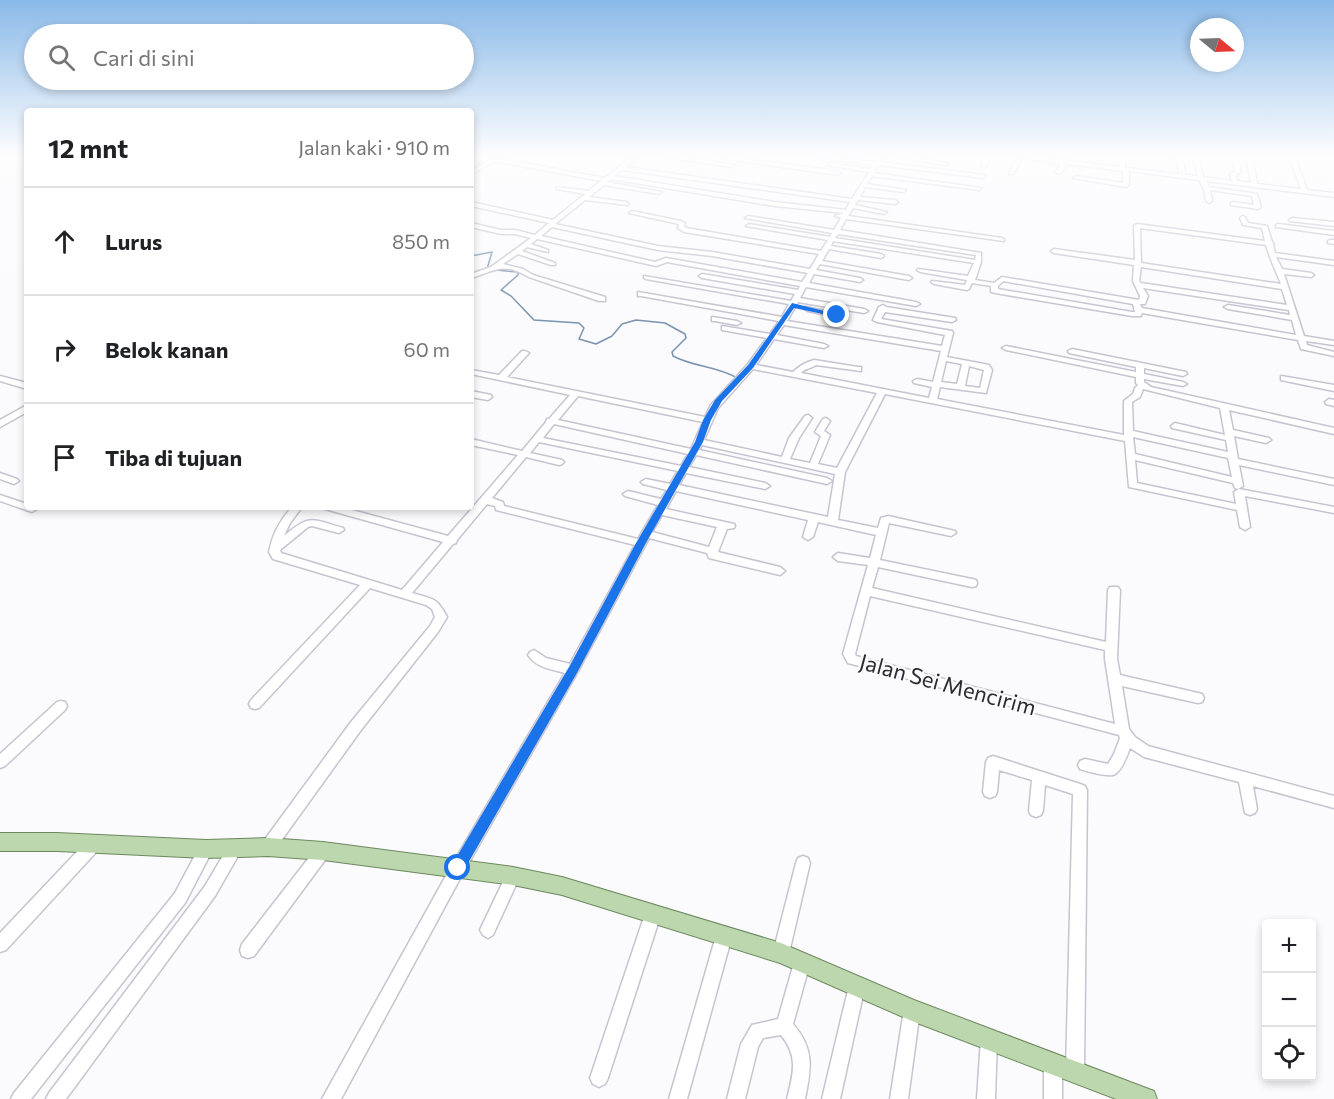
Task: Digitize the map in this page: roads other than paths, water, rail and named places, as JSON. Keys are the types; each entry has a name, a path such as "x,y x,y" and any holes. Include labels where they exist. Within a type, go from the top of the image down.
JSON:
{"main road":[{"path":"0,842 57,842 206,849 268,847 323,851 513,876 562,886 781,953 912,1010 1146,1099"}],"street":[{"path":"485,207 658,248 909,278"},
{"path":"474,275 492,268 517,252 572,207"},
{"path":"331,1099 458,868 573,670 696,447 707,420 719,400 750,366 774,334 850,207"},
{"path":"868,207 870,217"},
{"path":"880,207 884,212"},
{"path":"918,207 1002,240"},
{"path":"632,213 679,222 684,230 881,256"},
{"path":"1243,218 1245,224 1265,227 1306,348 1334,354"},
{"path":"1292,220 1334,224"},
{"path":"934,282 965,288 971,280 978,262 979,254 835,232 749,222 830,240 978,262"},
{"path":"474,226 537,236 656,264 666,260 916,304"},
{"path":"1137,306 1144,298 1136,281 1137,226 1271,244"},
{"path":"1278,226 1334,233"},
{"path":"714,242 719,235"},
{"path":"731,247 737,238"},
{"path":"753,250 759,241"},
{"path":"526,245 546,251"},
{"path":"1054,251 1286,288"},
{"path":"517,252 553,264"},
{"path":"1273,255 1334,263"},
{"path":"776,260 815,267 860,280"},
{"path":"492,268 521,270 531,276 602,299"},
{"path":"920,270 995,285"},
{"path":"1280,271 1311,275"},
{"path":"702,276 795,300 837,315"},
{"path":"646,278 864,310"},
{"path":"1137,306 1138,314 1132,314 994,290 995,285 1002,279 1334,343"},
{"path":"1137,285 1292,308"},
{"path":"641,294 822,329 944,349"},
{"path":"932,402 949,333 878,320 882,308 952,320"},
{"path":"1228,308 1295,318"},
{"path":"715,319 824,346"},
{"path":"822,329 829,323 849,327"},
{"path":"725,328 774,334"},
{"path":"1006,348 1183,374"},
{"path":"1072,351 1140,368 1184,384"},
{"path":"501,378 525,353"},
{"path":"917,381 983,391 988,370 983,366 942,358"},
{"path":"795,374 802,367 808,367 810,363 820,362 858,369"},
{"path":"960,388 966,363"},
{"path":"750,366 932,402 1128,436 1334,482"},
{"path":"1140,368 1140,383 1143,386 1334,431"},
{"path":"474,373 707,420"},
{"path":"0,378 24,385"},
{"path":"1284,378 1334,388"},
{"path":"1143,386 1139,388 1137,395 1128,401 1132,485 1242,508"},
{"path":"833,521 840,472 882,391"},
{"path":"474,394 488,397"},
{"path":"404,595 575,394"},
{"path":"1224,405 1245,527"},
{"path":"0,424 24,410"},
{"path":"785,460 794,438 808,418"},
{"path":"550,421 785,460 840,472"},
{"path":"813,466 826,435 815,431 826,421"},
{"path":"1175,426 1266,440"},
{"path":"537,439 765,486"},
{"path":"474,443 559,462"},
{"path":"696,447 827,481"},
{"path":"1130,456 1237,481"},
{"path":"0,476 14,481"},
{"path":"646,482 880,532 885,520 888,519 951,533"},
{"path":"1239,492 1334,510"},
{"path":"628,494 662,507 727,525 712,551"},
{"path":"0,498 24,506"},
{"path":"486,500 499,504 500,508 712,551 713,555 780,571"},
{"path":"268,847 352,731 441,617 436,606 368,583 279,558 274,549 285,524 295,510"},
{"path":"340,510 452,541"},
{"path":"808,537 814,517"},
{"path":"274,549 309,523 339,530"},
{"name":"Jalan Sei Mencirim","path":"880,532 849,654 853,661 1125,734 1144,751 1334,802"},
{"path":"838,557 874,562 972,583"},
{"path":"255,704 368,583"},
{"path":"1085,765 1104,770 1115,767 1125,734 1110,647 1114,590"},
{"path":"866,591 1110,647"},
{"path":"534,655 542,662 573,670"},
{"path":"1114,679 1198,698"},
{"path":"0,762 61,706"},
{"path":"990,792 993,762 1080,790 1075,1071"},
{"path":"1036,811 1039,777"},
{"path":"1245,777 1250,809"},
{"path":"0,944 94,844"},
{"path":"56,1099 210,891 236,847"},
{"path":"20,1099 180,898 206,849"},
{"path":"248,950 323,851"},
{"path":"781,953 803,863"},
{"path":"488,930 513,876"},
{"path":"599,1078 653,914"},
{"path":"678,1099 724,936"},
{"path":"784,1026 802,963"},
{"path":"831,1099 857,986"},
{"path":"899,1099 912,1010"},
{"path":"736,1099 754,1035 764,1028 784,1026"},
{"path":"784,1026 797,1040 803,1054 796,1099"},
{"path":"986,1099 988,1039"},
{"path":"1053,1062 1053,1099"}],"waterway":[{"path":"474,255 492,252 487,269"},
{"path":"495,270 518,272 518,275 501,290 511,296 534,320 579,323 584,328 579,339 596,344 612,336 622,324 636,320 665,323 685,334 686,338 672,352 673,356 737,378"}]}
